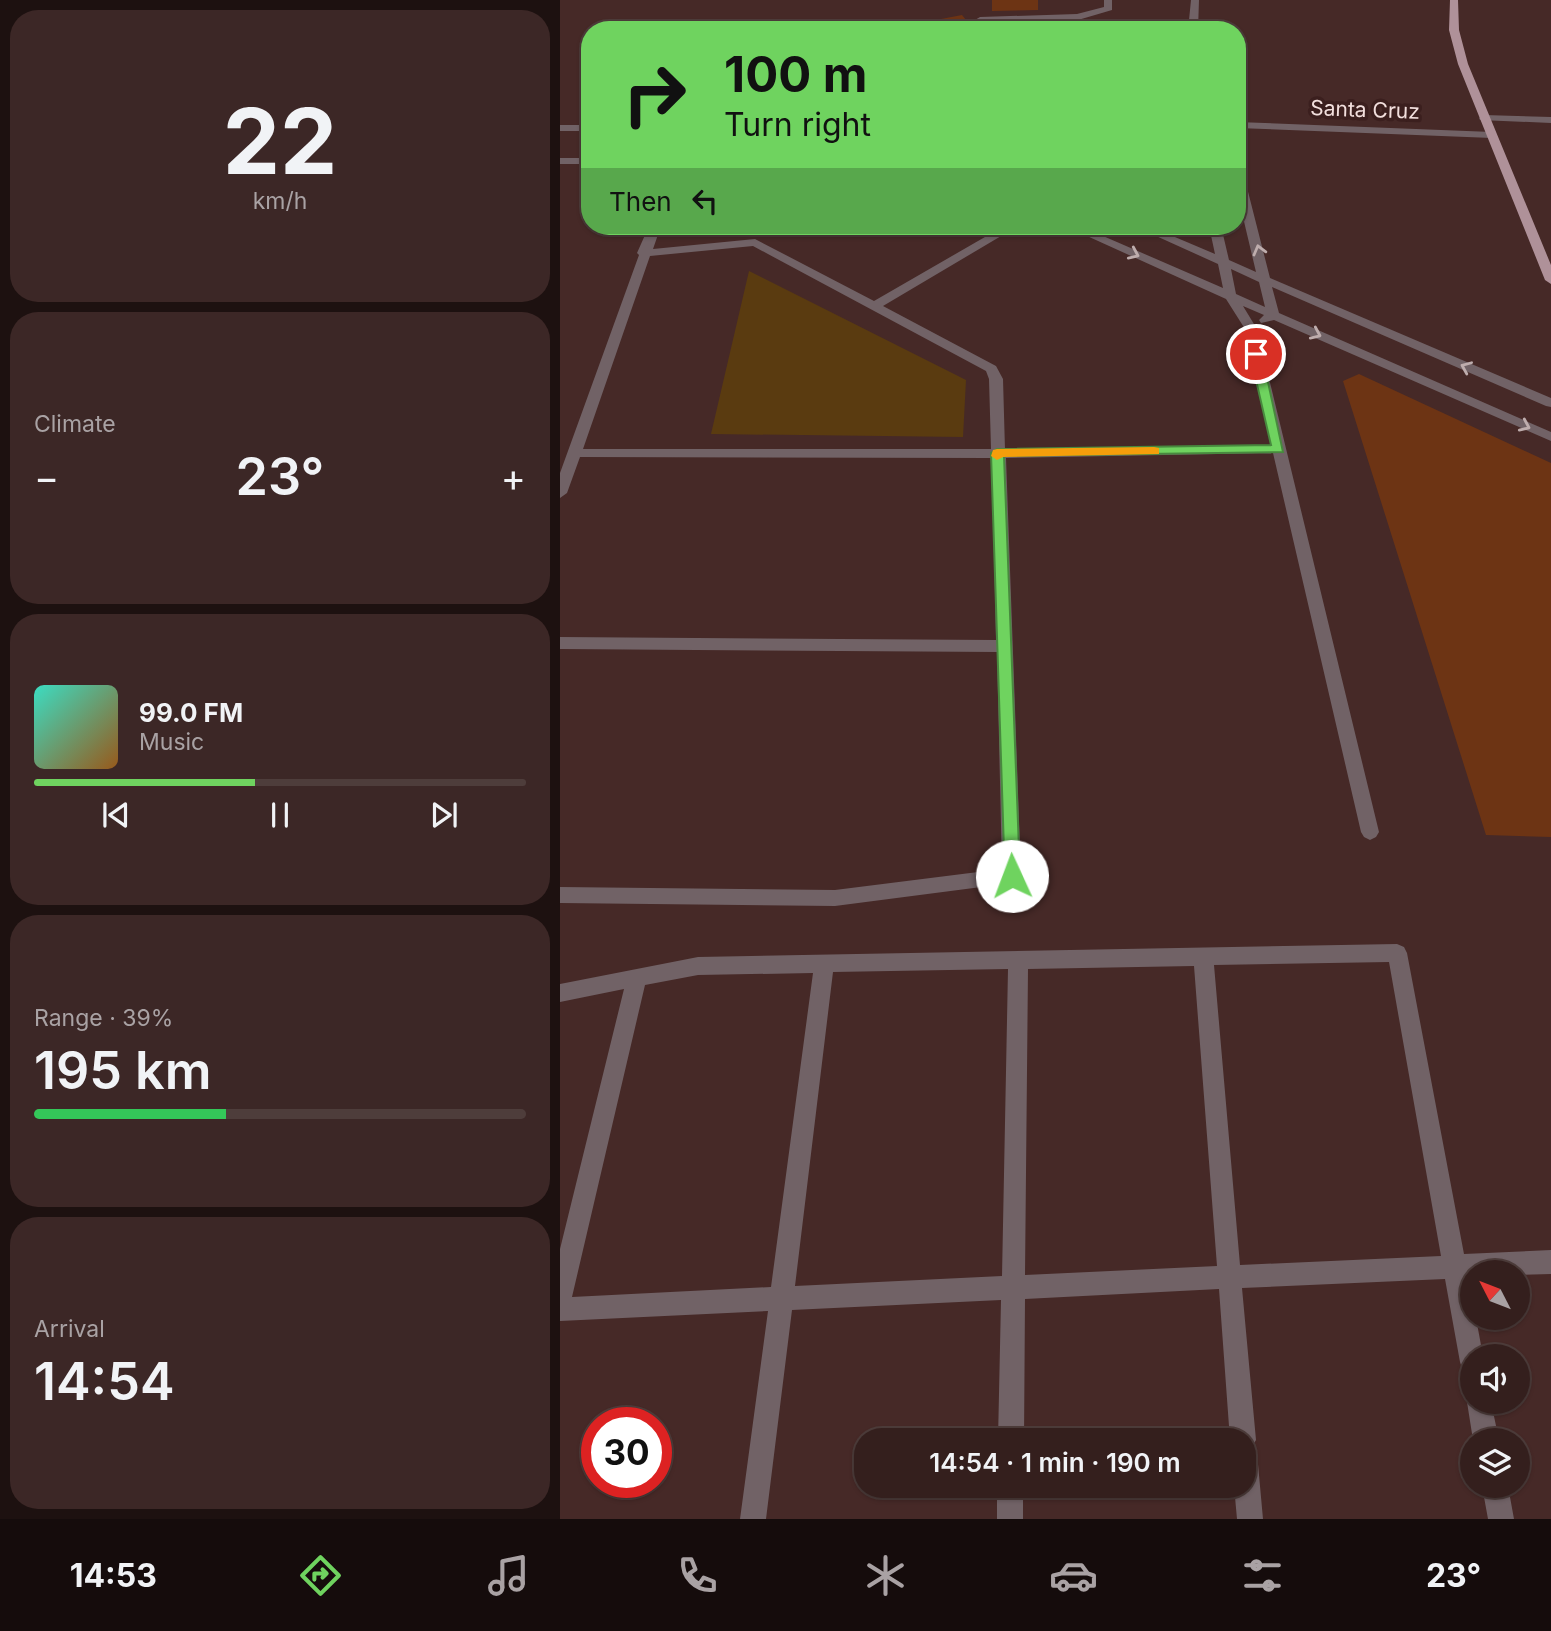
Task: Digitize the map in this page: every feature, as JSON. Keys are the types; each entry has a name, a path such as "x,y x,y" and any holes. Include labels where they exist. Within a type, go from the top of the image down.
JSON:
{"main road":[{"path":"1454,0 1457,41 1484,118 1551,280"}],"street":[{"path":"980,21 1078,17 1110,8 1108,0"},
{"path":"1194,21 1195,0"},
{"path":"1484,118 1551,120"},
{"name":"Santa Cruz","path":"1246,125 1492,135"},
{"path":"560,128 581,128"},
{"path":"560,161 581,161"},
{"path":"1246,201 1268,282 1273,315"},
{"path":"560,493 651,235"},
{"path":"873,307 997,235"},
{"path":"1091,235 1551,437"},
{"path":"1161,235 1551,403"},
{"path":"1218,235 1226,263 1231,297 1251,329 1370,832"},
{"path":"560,895 835,898 1012,876 996,379 991,369 755,242 643,253"},
{"path":"1251,329 1273,315"},
{"path":"576,453 997,453 1278,449"},
{"path":"560,643 1003,646"},
{"path":"560,993 698,966 1397,953 1469,1344"},
{"path":"1203,957 1242,1428"},
{"path":"1011,1428 1018,961"},
{"path":"754,1519 824,964"},
{"path":"560,1297 637,978"},
{"path":"560,1308 1551,1262"},
{"path":"1010,1498 1010,1519"},
{"path":"1248,1498 1250,1519"},
{"path":"1497,1498 1501,1519"}],"shaded area":[{"path":"749,271 966,380 963,437 711,434"}],"building":[{"path":"992,0 1038,0 1038,10 992,11"},
{"path":"962,15 967,21 943,21 941,19"},
{"path":"1359,374 1551,463 1551,837 1486,835 1343,381"}],"slow traffic":[{"path":"997,456 997,453 1154,451"}],"route":[{"path":"1012,876 997,453 1278,449 1256,354"}]}
